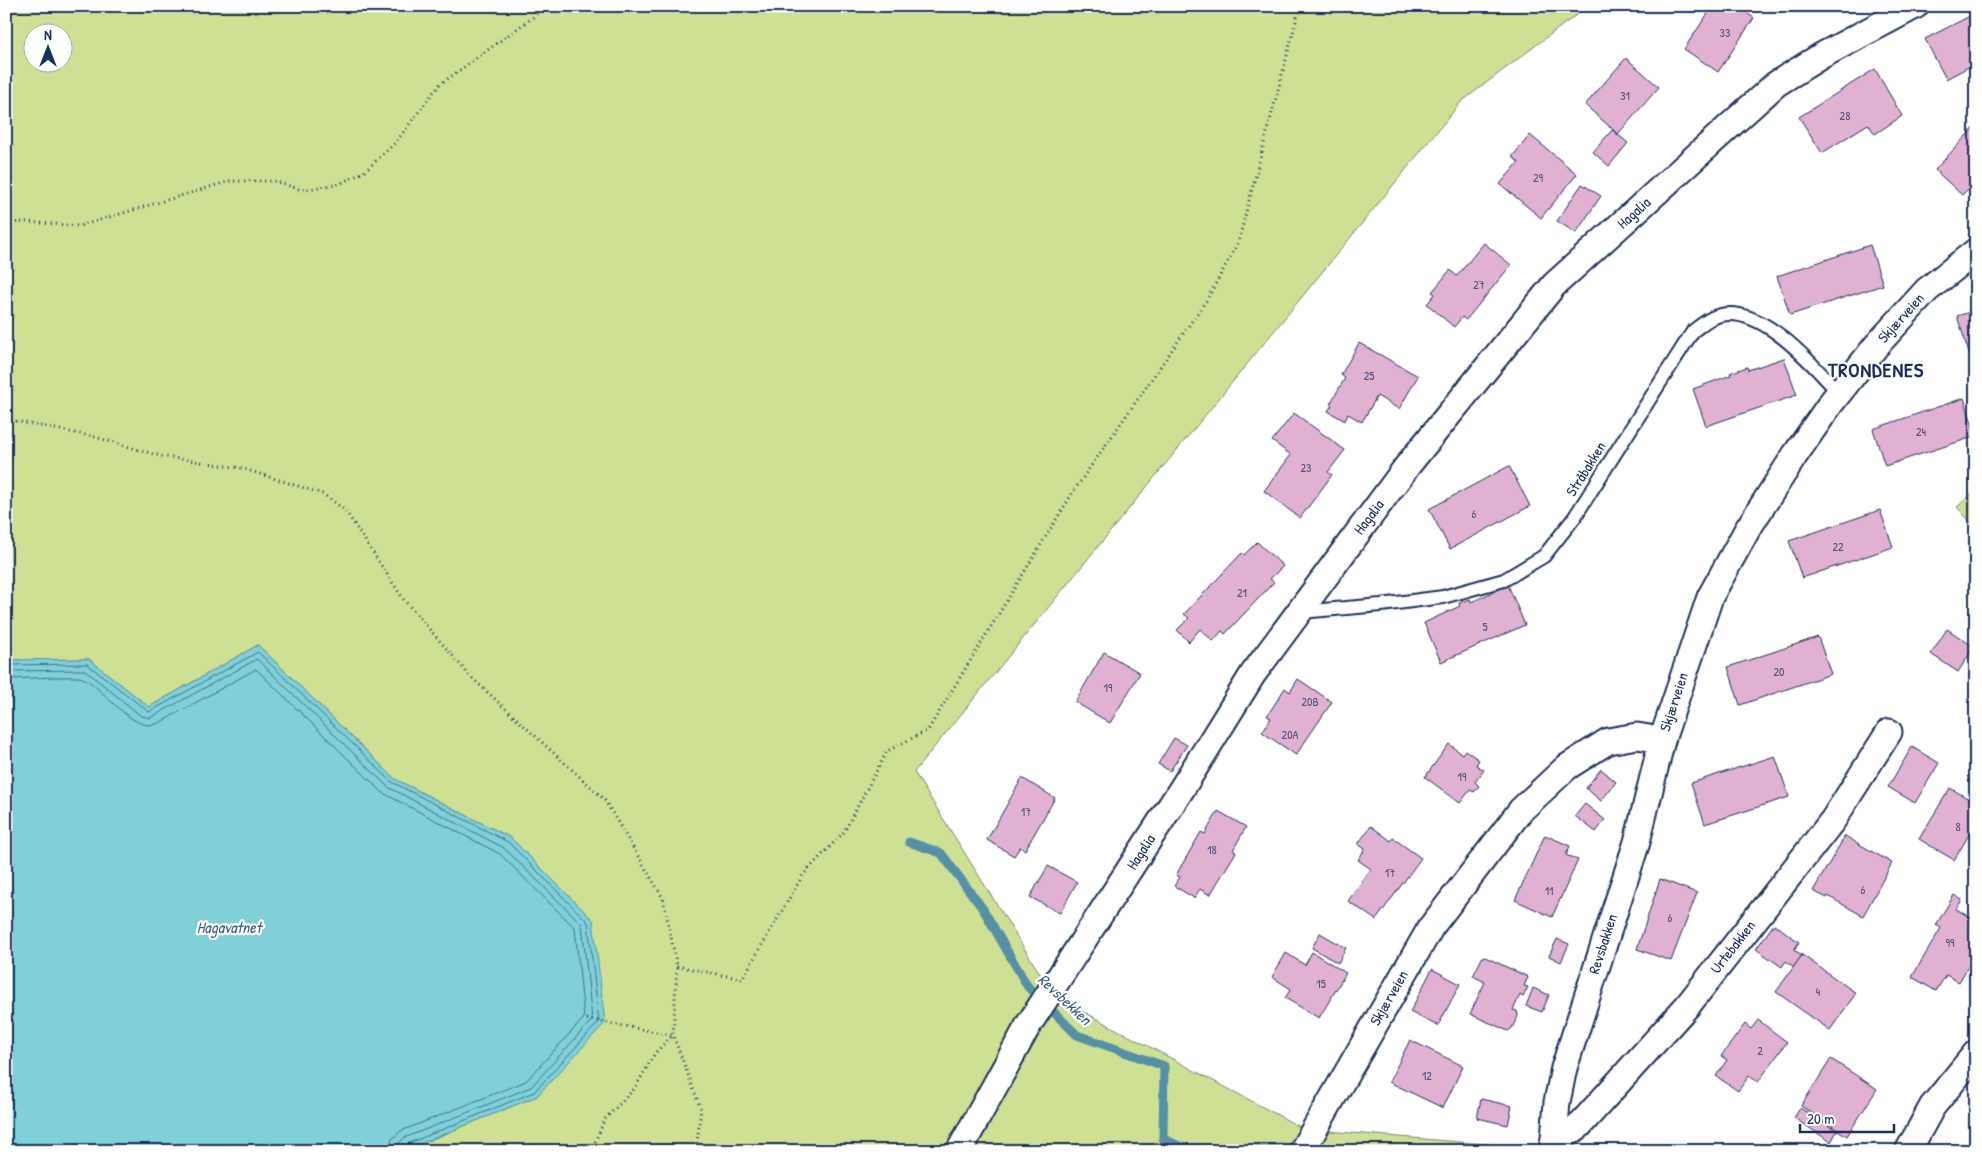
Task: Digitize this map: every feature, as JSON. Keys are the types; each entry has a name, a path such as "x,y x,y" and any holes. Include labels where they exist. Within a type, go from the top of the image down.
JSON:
{"street":[{"name":"Hagalia","path":"959,1151 1029,1024 1176,798 1252,674 1408,465 1554,284 1776,84 1821,56 1915,6"},
{"name":"Skjærveien","path":"1302,1151 1431,927 1521,810 1567,767 1608,741 1637,736 1662,740 1710,597 1747,530 1795,455 1839,393 1876,346 1927,290 1976,251"},
{"name":"Urtebakken","path":"1553,1147 1579,1126 1688,1005 1833,820 1889,732"},
{"name":"Revsbakken","path":"1553,1147 1557,1102 1564,1068 1637,842 1662,740"},
{"path":"1908,1151 1932,1107 1976,1052"}],"lane":[{"name":"Stråbakken","path":"1298,612 1381,605 1443,597 1504,580 1544,556 1574,518 1693,331 1713,317 1738,314 1762,324 1792,345 1839,393"}],"path":[{"path":"6,224 26,222 80,226 230,181 274,181 302,190 339,184 364,172 396,142 439,85 536,15 541,6"},
{"path":"677,966 742,979 803,875 844,832 887,751 928,730 1073,492 1206,301 1238,243 1300,6"},
{"path":"6,419 95,437 160,456 241,468 323,494 345,510 404,600 472,678 604,799 663,898 677,966 673,1035 701,1109 696,1151"},
{"path":"587,1019 673,1035"},
{"path":"591,1151 605,1119 635,1088 655,1052 673,1035"}],"green space":[{"path":"6,6 1588,6 1461,102 914,772 1054,996 1304,1129 1568,1151 403,1151 537,1096 511,838 395,779 258,645 149,707 89,659 6,660"},
{"path":"1976,490 1976,528 1957,507"}],"water":[{"name":"Hagavatnet","path":"258,645 395,779 511,838 593,920 605,1023 537,1096 403,1151 6,1151 6,660 89,659 149,707"}],"building":[{"path":"1713,6 1737,6 1754,18 1718,72 1684,49"},
{"path":"1976,13 1976,63 1946,79 1925,39"},
{"path":"1626,58 1659,87 1618,134 1585,105"},
{"path":"1875,69 1902,116 1875,134 1868,124 1822,153 1799,117"},
{"path":"1976,125 1976,181 1962,195 1935,170"},
{"path":"1612,130 1628,143 1609,166 1593,152"},
{"path":"1530,135 1577,174 1541,218 1500,184 1519,162 1512,157"},
{"path":"1582,184 1601,196 1576,233 1557,221"},
{"path":"1484,243 1511,265 1466,320 1462,317 1454,327 1427,304 1435,294 1432,292 1450,270 1457,276"},
{"path":"1870,245 1883,285 1790,315 1777,276"},
{"path":"1976,310 1976,351 1969,353 1957,316"},
{"path":"1359,343 1418,376 1399,409 1377,396 1362,422 1348,414 1345,421 1328,411 1345,378 1341,375"},
{"path":"1784,358 1797,395 1706,426 1693,389 1747,367 1748,370"},
{"path":"1964,398 1976,436 1885,466 1873,429"},
{"path":"1294,413 1345,450 1328,472 1332,475 1300,518 1264,491 1291,455 1272,441"},
{"path":"1509,466 1530,506 1450,549 1429,509"},
{"path":"1880,510 1893,547 1802,578 1789,541"},
{"path":"1257,542 1283,566 1270,579 1274,582 1225,634 1222,631 1213,641 1200,629 1189,642 1177,630 1189,618 1184,614 1242,553 1244,555"},
{"path":"1508,585 1525,625 1441,662 1424,623 1460,606 1459,603 1470,599 1471,602"},
{"path":"1947,629 1974,647 1958,672 1931,654"},
{"path":"1818,637 1831,674 1740,705 1728,667"},
{"path":"1104,652 1140,673 1110,723 1075,702"},
{"path":"1298,679 1332,702 1296,755 1262,732 1271,718 1267,716 1285,688 1290,692"},
{"path":"1174,738 1187,745 1170,771 1158,764"},
{"path":"1449,744 1462,754 1465,750 1479,760 1476,765 1484,770 1475,782 1479,786 1474,792 1470,790 1460,803 1425,777"},
{"path":"1912,747 1939,763 1915,803 1888,787"},
{"path":"1775,756 1789,797 1705,824 1691,783"},
{"path":"1601,769 1616,782 1601,801 1586,788"},
{"path":"1022,778 1055,798 1025,850 1020,847 1014,856 987,840"},
{"path":"1950,788 1976,803 1976,823 1954,860 1919,839"},
{"path":"1585,804 1605,820 1596,832 1575,816"},
{"path":"1218,811 1246,827 1233,850 1236,852 1210,895 1200,889 1194,898 1174,886 1180,877 1176,875 1201,832 1205,834"},
{"path":"1371,826 1391,841 1393,838 1421,858 1376,920 1348,901 1371,869 1358,860 1365,849 1358,844"},
{"path":"1545,835 1570,846 1566,855 1578,860 1552,917 1515,900"},
{"path":"1845,836 1892,863 1863,916 1828,896 1827,898 1813,891"},
{"path":"1048,866 1077,882 1060,913 1030,897"},
{"path":"1660,879 1697,893 1671,961 1637,949"},
{"path":"1954,895 1962,900 1956,909 1976,921 1976,953 1959,982 1946,975 1936,991 1912,977 1941,928 1936,925"},
{"path":"1774,924 1799,942 1794,950 1802,955 1794,967 1786,961 1782,967 1756,949"},
{"path":"1320,933 1346,948 1338,963 1312,948"},
{"path":"1557,939 1569,944 1561,962 1549,956"},
{"path":"1312,952 1346,973 1319,1018 1285,998 1291,989 1272,977 1286,953 1305,965"},
{"path":"1802,955 1856,993 1830,1030 1776,992"},
{"path":"1483,956 1528,977 1524,986 1528,987 1523,997 1520,995 1513,1010 1517,1011 1518,1016 1512,1028 1508,1031 1470,1014 1485,982 1473,976"},
{"path":"1432,969 1460,984 1438,1026 1410,1012"},
{"path":"1533,988 1549,995 1542,1012 1526,1006"},
{"path":"1758,1020 1787,1042 1758,1082 1749,1076 1738,1091 1716,1076 1727,1060 1721,1056 1745,1024 1751,1029"},
{"path":"1410,1040 1463,1066 1443,1108 1389,1082"},
{"path":"1831,1059 1877,1089 1847,1136 1801,1106"},
{"path":"1481,1099 1512,1106 1508,1125 1477,1118"},
{"path":"1800,1108 1837,1131 1831,1142 1794,1118"}],"waterway":[{"name":"Revsbekken","path":"909,842 941,853 983,909 1028,987 1077,1035 1164,1066 1163,1139 1191,1151"},
{"name":"Revsbekken","path":"1249,1151 1280,1147 1287,1151"},
{"name":"Revsbekken","path":"1741,1151 1765,1148 1774,1151"}],"district":[{"name":"TRONDENES","path":"1876,370"}]}
